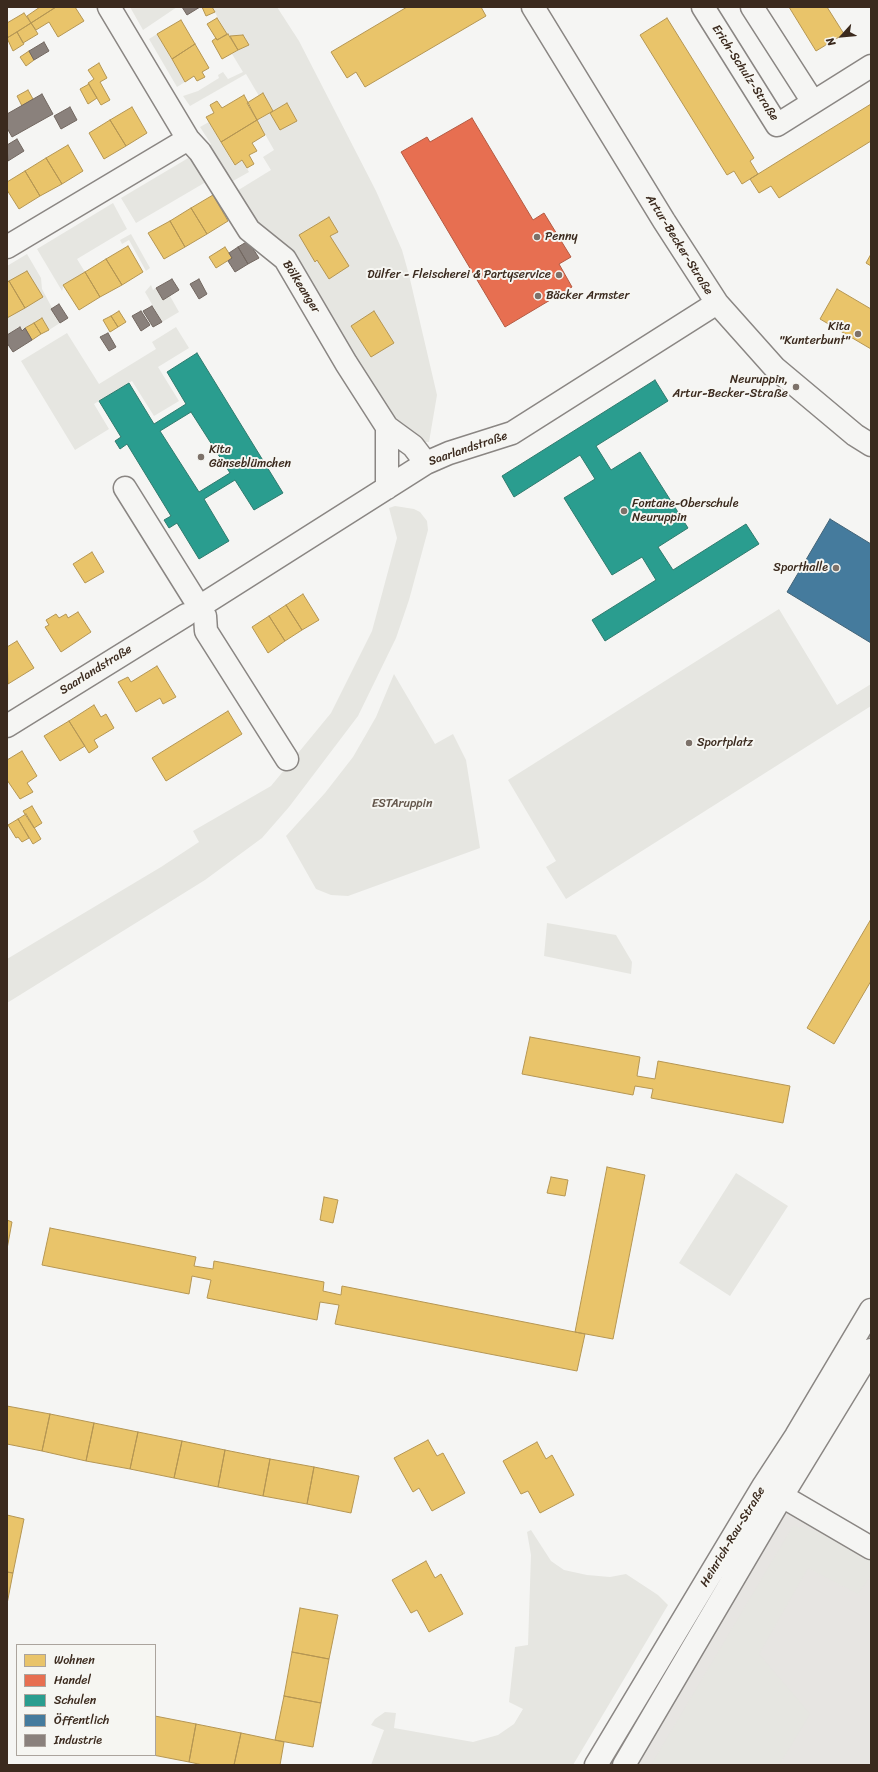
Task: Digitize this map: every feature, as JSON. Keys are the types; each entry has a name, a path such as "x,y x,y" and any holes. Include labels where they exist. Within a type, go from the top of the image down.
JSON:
{"street":[{"name":"Bölkeanger","path":"109,7 188,139 200,152 249,230 285,259 346,362 387,427 413,446 426,462"},
{"name":"Artur-Becker-Straße","path":"532,7 716,304 774,368 855,435 871,445"},
{"name":"Erich-Schulz-Straße","path":"703,7 777,125 871,66"},
{"path":"752,7 813,102"},
{"path":"7,247 188,139"},
{"name":"Saarlandstraße","path":"7,726 197,612 426,462 512,433 716,304"},
{"path":"387,427 387,488"},
{"path":"124,488 197,612 206,631 287,759"},
{"name":"Heinrich-Rau-Straße","path":"596,1765 871,1310"},
{"name":"Heinrich-Rau-Straße","path":"624,1765 782,1496 871,1350"},
{"path":"782,1496 871,1548"}],"shaded area":[{"path":"779,1504 871,1560 871,1765 628,1765"}],"green space":[{"path":"130,7 177,7 143,30"},
{"path":"212,7 277,7 299,41 376,191 402,250 437,395 429,442 423,442 388,423 272,240 232,194 271,170 263,157 274,150 257,120 270,113 280,130 297,120 287,103 273,111 263,94 259,96 246,74 190,106 183,96 198,91 219,78 218,75 223,72 228,79 243,72 232,54 248,44 243,35 230,36 227,34"},
{"path":"157,34 185,82 177,87 149,39"},
{"path":"209,122 234,165 242,160 249,172 233,181 231,178 224,182 204,148 211,144 200,127"},
{"path":"195,154 211,179 136,223 121,198"},
{"path":"113,203 127,229 77,259 85,272 64,285 62,291 37,249"},
{"path":"131,234 150,268 146,271 129,240 122,244 120,240"},
{"path":"27,254 41,278 42,289 60,323 49,330 42,318 22,331 19,327 7,335 7,266"},
{"path":"151,285 153,290 156,288 163,300 170,296 179,312 162,322 145,292"},
{"path":"176,327 189,348 158,367 179,401 154,416 132,381 94,404 109,429 75,450 21,361 67,333 99,384 156,349 152,342"},
{"path":"395,506 414,509 420,512 427,521 428,530 409,600 396,638 358,716 289,807 262,838 205,880 7,1003 7,959 161,867 199,842 193,831 271,786 331,713 372,631 397,538 389,508"},
{"name":"Sportplatz","path":"779,609 837,705 871,684 871,706 566,899 546,867 556,861 508,780"},
{"name":"ESTAruppin","path":"394,674 435,744 453,734 466,760 480,848 348,896 331,895 316,889 286,836 325,793 353,757 376,717"},
{"path":"547,923 616,935 632,962 631,974 544,956"},
{"path":"736,1173 788,1206 730,1296 679,1263"},
{"path":"793,1526 816,1531 871,1559 871,1575 858,1594 808,1568 759,1654 810,1714 779,1765 651,1765"},
{"path":"531,1530 551,1561 564,1570 587,1575 610,1577 626,1574 658,1595 668,1605 573,1765 371,1765 384,1730 371,1725 375,1719 385,1712 396,1713 394,1728 473,1742 498,1735 514,1724 523,1709 509,1702 515,1647 528,1645 531,1555 527,1532"}],"building: Wohnen":[{"path":"40,7 56,7 31,23 27,16"},
{"path":"56,7 75,7 84,21 58,37 49,22 36,30 31,23"},
{"path":"202,7 212,7 215,12 206,16"},
{"path":"407,7 481,7 486,16 365,87 356,72 347,78 331,52"},
{"path":"789,7 827,7 844,34 816,51"},
{"path":"24,13 31,23 7,38 7,23"},
{"path":"217,18 227,34 217,40 207,24"},
{"path":"667,18 754,158 750,161 758,174 742,184 734,171 727,175 640,35"},
{"path":"181,20 195,44 172,59 157,34"},
{"path":"31,23 38,34 23,43 17,32"},
{"path":"17,32 24,44 13,51 7,38"},
{"path":"228,34 238,50 222,59 212,41"},
{"path":"243,35 249,45 238,50 230,36"},
{"path":"195,44 209,68 202,72 205,77 197,81 194,76 185,82 172,59"},
{"path":"29,51 34,60 26,66 20,57"},
{"path":"99,63 107,78 100,82 110,100 101,105 88,83 94,79 88,70"},
{"path":"89,84 97,98 88,104 80,89"},
{"path":"28,90 33,99 22,106 17,96"},
{"path":"263,93 273,111 257,120 247,103"},
{"path":"244,95 257,120 221,142 206,117 214,113 210,105 217,101 222,108"},
{"path":"287,103 297,121 280,130 270,113"},
{"path":"871,104 871,141 779,198 771,186 759,193 750,179"},
{"path":"132,107 147,133 126,146 110,120"},
{"path":"110,120 126,146 104,159 89,133"},
{"path":"257,120 265,135 252,143 257,151 249,155 254,164 247,168 242,160 235,165 221,142"},
{"path":"68,145 83,171 62,184 46,158"},
{"path":"46,158 62,184 40,196 25,171"},
{"path":"25,171 40,196 19,209 7,190 7,182"},
{"path":"213,195 228,221 207,234 191,208"},
{"path":"191,208 207,234 185,247 170,221"},
{"path":"329,217 338,232 330,236 349,266 329,279 317,260 315,262 299,235"},
{"path":"170,221 185,247 164,259 148,233"},
{"path":"128,246 143,272 122,285 106,259"},
{"path":"225,247 232,258 216,268 209,257"},
{"path":"871,254 871,266 866,263"},
{"path":"106,259 122,285 100,297 85,272"},
{"path":"27,271 43,297 25,308 9,281"},
{"path":"85,272 100,297 79,310 63,285"},
{"path":"9,281 25,308 7,318 7,283"},
{"name":"Kita \"Kunterbunt\"","path":"837,289 871,309 871,349 820,319"},
{"path":"119,311 126,322 118,327 111,316"},
{"path":"374,311 394,343 371,357 351,326"},
{"path":"111,316 118,327 110,332 103,320"},
{"path":"42,318 49,330 41,334 34,323"},
{"path":"34,323 41,334 32,340 25,328"},
{"path":"92,552 104,572 85,583 73,564"},
{"path":"303,594 319,620 302,630 286,605"},
{"path":"286,605 302,630 285,641 269,616"},
{"path":"78,612 91,632 61,652 45,627 49,625 46,620 56,614 59,618 66,614 68,618"},
{"path":"269,616 285,641 268,653 252,627"},
{"path":"17,641 34,668 8,684 7,647"},
{"path":"157,666 176,697 163,704 160,698 136,712 118,682 128,677 131,682"},
{"path":"94,705 101,717 106,714 114,728 94,740 98,747 89,753 69,721"},
{"path":"228,711 242,734 166,781 152,758"},
{"path":"69,721 85,746 60,761 44,736"},
{"path":"22,751 37,776 27,783 33,792 20,799 7,780 7,760"},
{"path":"32,806 42,823 34,828 23,811"},
{"path":"26,814 41,839 33,844 18,819"},
{"path":"18,819 29,838 22,842 18,837 16,838 8,825"},
{"path":"871,919 871,981 834,1044 807,1028"},
{"path":"530,1037 640,1057 637,1076 655,1079 658,1061 790,1086 783,1123 651,1098 653,1089 635,1086 633,1095 522,1074"},
{"path":"607,1167 645,1175 613,1339 575,1332"},
{"path":"551,1177 568,1180 565,1196 547,1193"},
{"path":"324,1197 338,1200 333,1223 320,1220"},
{"path":"7,1220 12,1222 7,1249"},
{"path":"50,1228 196,1257 194,1266 213,1269 214,1261 324,1282 323,1291 341,1295 342,1286 585,1334 577,1371 335,1324 339,1305 320,1302 317,1320 207,1298 211,1280 192,1276 189,1294 42,1265"},
{"path":"7,1406 50,1414 42,1451 7,1444"},
{"path":"50,1414 94,1423 86,1461 42,1451"},
{"path":"94,1423 138,1432 130,1469 86,1461"},
{"path":"138,1432 182,1441 174,1478 130,1469"},
{"path":"428,1440 437,1456 443,1453 465,1493 432,1511 419,1488 413,1492 394,1458"},
{"path":"182,1441 225,1450 218,1487 174,1478"},
{"path":"537,1442 546,1459 552,1455 574,1495 540,1513 528,1491 521,1494 503,1461"},
{"path":"225,1450 270,1459 263,1496 218,1487"},
{"path":"270,1459 314,1467 307,1504 263,1496"},
{"path":"314,1467 359,1476 351,1513 307,1504"},
{"path":"7,1515 24,1519 13,1573 7,1572"},
{"path":"426,1561 435,1578 441,1574 463,1614 429,1632 417,1610 411,1613 392,1580"},
{"path":"7,1572 13,1573 7,1604"},
{"path":"300,1608 338,1615 329,1659 292,1652"},
{"path":"292,1652 329,1659 321,1703 284,1696"},
{"path":"284,1696 321,1703 313,1747 275,1740"},
{"path":"156,1716 196,1724 189,1762 156,1756"},
{"path":"196,1724 241,1733 234,1765 203,1765 189,1762"},
{"path":"241,1733 284,1742 280,1765 234,1765"}],"building: Handel":[{"path":"472,118 533,220 544,213 571,257 559,264 572,287 505,327 401,152 427,137 430,142"}],"building: Schulen":[{"path":"197,353 283,493 254,510 235,480 204,499 229,541 199,559 177,523 169,528 164,520 171,516 127,444 120,449 115,441 121,437 99,401 129,383 154,424 186,404 167,372","holes":["191,412 230,473 199,492 160,431"]},
{"name":"Fontane-Oberschule Neuruppin","path":"655,380 668,401 596,446 611,470 640,452 688,528 658,547 673,570 746,524 759,544 605,641 592,620 656,580 642,557 612,575 564,498 595,479 580,455 514,497 502,476"}],"building: Öffentlich":[{"name":"Sporthalle","path":"830,519 871,544 871,643 787,592"}],"building: Industrie":[{"path":"182,7 200,7 187,15"},
{"path":"44,42 49,51 34,60 29,51"},
{"path":"42,94 53,114 12,137 7,128 7,114"},
{"path":"70,107 77,120 61,129 54,116"},
{"path":"17,139 24,151 8,161 7,145"},
{"path":"248,241 259,258 248,264 238,247"},
{"path":"238,247 248,264 235,272 228,261 232,258 229,253"},
{"path":"172,279 179,290 163,300 156,288"},
{"path":"199,279 207,294 199,299 190,284"},
{"path":"59,304 68,318 60,323 51,309"},
{"path":"152,306 162,322 153,327 143,311"},
{"path":"141,311 150,325 141,331 132,316"},
{"path":"20,327 22,331 25,328 32,340 13,352 7,343 7,335"},
{"path":"108,333 116,347 109,351 100,337"}],"place":[{"name":"Penny","path":"537,237"},
{"name":"Dülfer - Fleischerei & Partyservice","path":"559,275"},
{"name":"Bäcker Armster","path":"538,296"},
{"name":"Kita \"Kunterbunt\"","path":"858,334"},
{"name":"Neuruppin, Artur-Becker-Straße","path":"796,387"},
{"name":"Kita Gänseblümchen","path":"201,457"},
{"name":"Fontane-Oberschule Neuruppin","path":"624,511"},
{"name":"Sporthalle","path":"836,568"},
{"name":"Sportplatz","path":"689,743"}]}
